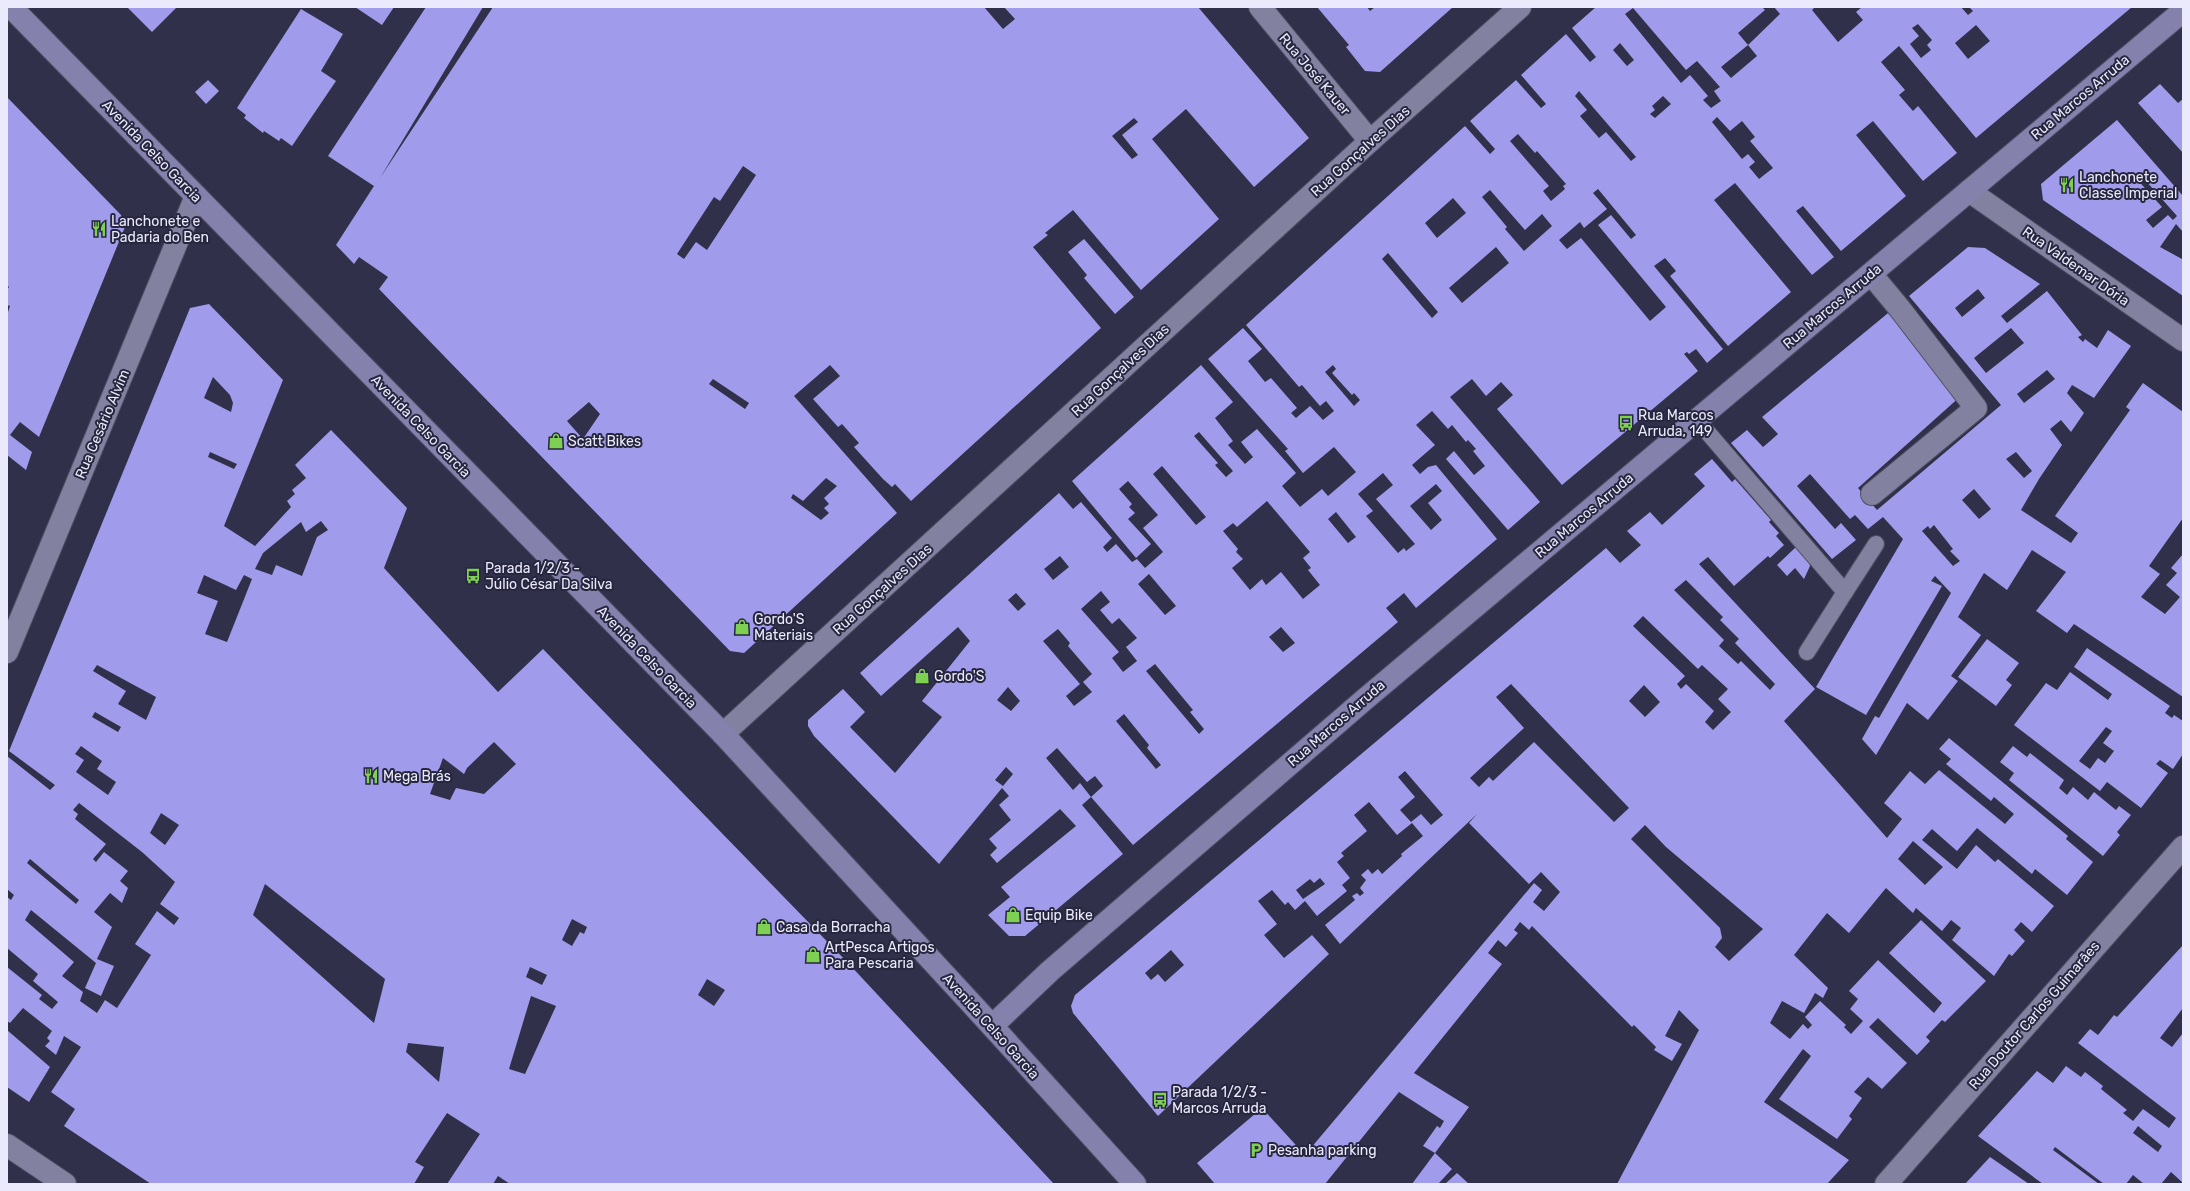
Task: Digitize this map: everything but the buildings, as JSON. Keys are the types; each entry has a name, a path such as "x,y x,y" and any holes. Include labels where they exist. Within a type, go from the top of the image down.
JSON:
{"main road":[{"name":"Avenida Celso Garcia","path":"11,7 723,734 992,1026 1135,1184"},
{"name":"Rua Marcos Arruda","path":"992,1026 1050,971 1364,700 2183,11"}],"street":[{"name":"Rua José Kauer","path":"1260,7 1370,141"},
{"name":"Rua Gonçalves Dias","path":"723,734 1370,141 1520,7"},
{"name":"Rua Valdemar Dória","path":"1969,191 2183,340"},
{"name":"Rua Cesário Alvim","path":"7,652 196,196"},
{"path":"1871,274 1900,309 1976,408 1872,494"},
{"name":"Rua Doutor Carlos Guimarães","path":"1886,1184 2183,847"},
{"path":"7,1145 65,1184"}],"lane":[{"path":"1696,420 1846,592"},
{"path":"1807,652 1876,544"}],"place":[{"name":"Lanchonete Classe Imperial","path":"2067,185"},
{"name":"Lanchonete e Padaria do Ben","path":"99,229"},
{"name":"Rua Marcos Arruda, 149","path":"1626,423"},
{"name":"Scatt Bikes","path":"556,441"},
{"name":"Parada 1/2/3 - Júlio César Da Silva","path":"473,576"},
{"name":"Gordo'S Materiais","path":"742,627"},
{"name":"Gordo'S","path":"922,676"},
{"name":"Mega Brás","path":"371,776"},
{"name":"Equip Bike","path":"1013,915"},
{"name":"Casa da Borracha","path":"764,927"},
{"name":"ArtPesca Artigos Para Pescaria","path":"813,955"},
{"name":"Parada 1/2/3 - Marcos Arruda","path":"1160,1100"},
{"name":"Pesanha parking","path":"1256,1150"}]}
